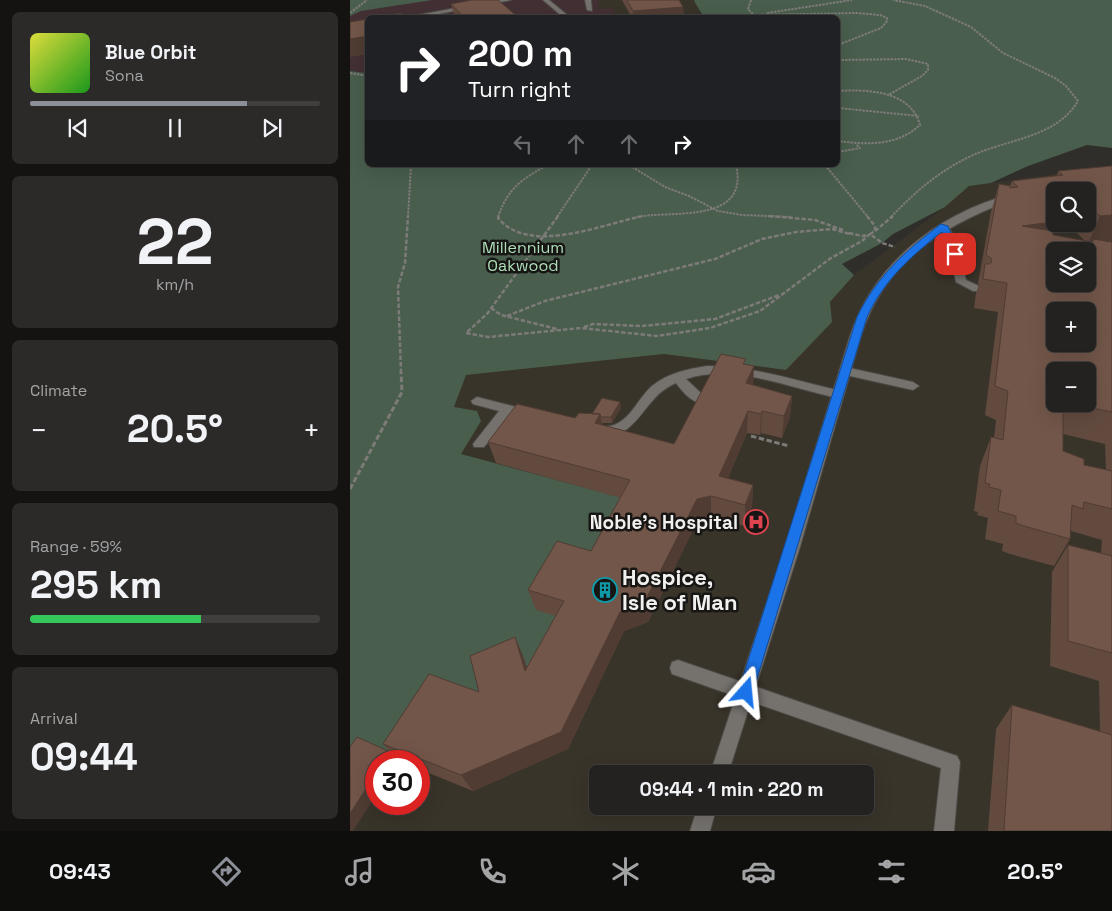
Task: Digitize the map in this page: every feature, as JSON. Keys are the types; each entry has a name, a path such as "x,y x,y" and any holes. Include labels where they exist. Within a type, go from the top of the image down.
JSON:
{"street":[{"path":"423,15 508,0"},
{"path":"546,0 564,15"},
{"path":"588,0 590,10"},
{"path":"722,765 816,472 837,394 862,317 871,298 889,274 909,253 944,226 974,210 1018,194"},
{"path":"944,226 955,254 961,282 977,289"},
{"path":"591,430 608,432 620,429 629,423 654,390 678,377 712,369 734,370 837,394"},
{"path":"845,371 913,386"},
{"path":"678,377 686,388 700,399"},
{"path":"477,401 536,416"},
{"path":"479,444 508,408"},
{"path":"678,668 951,762 944,831"},
{"path":"700,831 705,815"}],"path":[{"path":"350,13 367,0"},
{"path":"751,0 748,9 754,15 863,14 887,18 888,21 881,28 840,44"},
{"path":"754,15 852,0"},
{"path":"591,167 545,236 491,308 466,333 488,337 581,328 657,336 710,328 760,312 831,258 883,227 897,209 924,184 948,167 993,146 1059,125 1070,115 1078,101 1066,86 1055,78 1002,53 971,27 931,8 893,0"},
{"path":"840,60 904,60 920,61 928,64 928,70 922,76 887,95"},
{"path":"350,74 365,76"},
{"path":"840,91 857,90 887,95 908,104 920,116 920,125 912,133 898,140 878,144 856,144 840,141"},
{"path":"840,108 920,116"},
{"path":"840,152 860,148 856,144"},
{"path":"350,490 402,392 398,287 405,263 411,167"},
{"path":"544,167 511,189 504,199 498,218 508,230 521,234 545,236 656,214 697,213 712,210 730,198 736,189 738,182 736,167"},
{"path":"632,167 662,186 692,197 712,210 727,213 794,216 835,226 849,235"},
{"path":"827,167 875,226 875,231"},
{"path":"506,316 544,300 715,259 762,239 796,232 832,229 849,235 862,236 870,234"},
{"path":"870,234 882,243 909,253"},
{"path":"581,328 593,324 642,326 715,319 735,313 757,302 781,295"},
{"path":"491,308 506,316 560,330"},
{"path":"751,436 789,446"}],"shaded area":[{"path":"350,0 598,0 599,9 613,8 615,15 365,15 365,73 350,71"},
{"path":"598,0 695,0 702,14 615,15 613,8 598,9"},
{"name":"Noble's Hospital","path":"1112,166 1112,831 350,831 350,615 443,437 466,374 664,354 786,370 830,302 854,275 945,207 969,186"}],"green space":[{"path":"350,0 432,0 361,11 350,16"},
{"name":"Millennium Oakwood","path":"695,0 1112,0 1112,148 1087,145 1028,166 991,183 969,186 945,207 893,234 882,243 842,264 854,275 830,302 832,322 786,370 664,354 466,375 454,407 477,411 481,421 461,454 634,501 570,621 489,710 442,692 404,750 375,750 366,746 350,770 350,71 365,73 365,167 840,167 840,15 702,14"}],"building":[{"path":"472,0 498,0 516,15 462,15 451,4"},
{"path":"627,0 679,0 683,7 633,11"},
{"path":"365,20 365,36 350,39 350,22"},
{"path":"1112,166 1112,215 1100,216 1096,212 1096,182 1046,182 1046,223 1022,226 1046,230 1046,232 1053,232 1053,235 1093,242 1093,239 1112,242 1112,412 1096,409 1096,362 1046,362 1046,412 1063,412 1063,451 1084,459 1084,465 1112,471 1112,509 1084,502 1083,509 1072,505 1070,539 1016,523 1016,516 998,511 1001,490 989,487 990,484 985,483 991,437 1003,440 1008,391 995,386 1007,283 983,279 985,264 990,264 992,261 986,255 999,184 1010,186 1010,188 1018,187 1012,181 1063,175 1058,171"},
{"name":"Hospice, Isle of Man","path":"721,354 746,359 743,364 754,366 746,383 792,396 784,416 762,411 761,414 748,411 719,476 753,485 745,505 711,496 697,499 644,603 620,612 561,732 461,775 430,763 430,750 398,750 383,744 429,674 479,692 470,656 515,637 525,671 564,601 528,590 557,541 591,551 630,480 488,442 517,404 575,418 579,413 600,414 595,423 674,444"},
{"path":"602,398 620,402 611,417 601,417 600,414 592,414"},
{"path":"1068,545 1112,556 1112,653 1068,641"},
{"path":"1012,705 1112,735 1112,831 1004,831"},
{"path":"357,737 386,750 365,750 365,790 350,814 350,747"}],"place":[{"name":"Noble's Hospital","path":"756,522"},
{"name":"Hospice, Isle of Man","path":"605,590"}],"route":[{"path":"746,692 816,472 837,394 862,317 871,298 889,274 909,253 944,226 955,254"}]}
